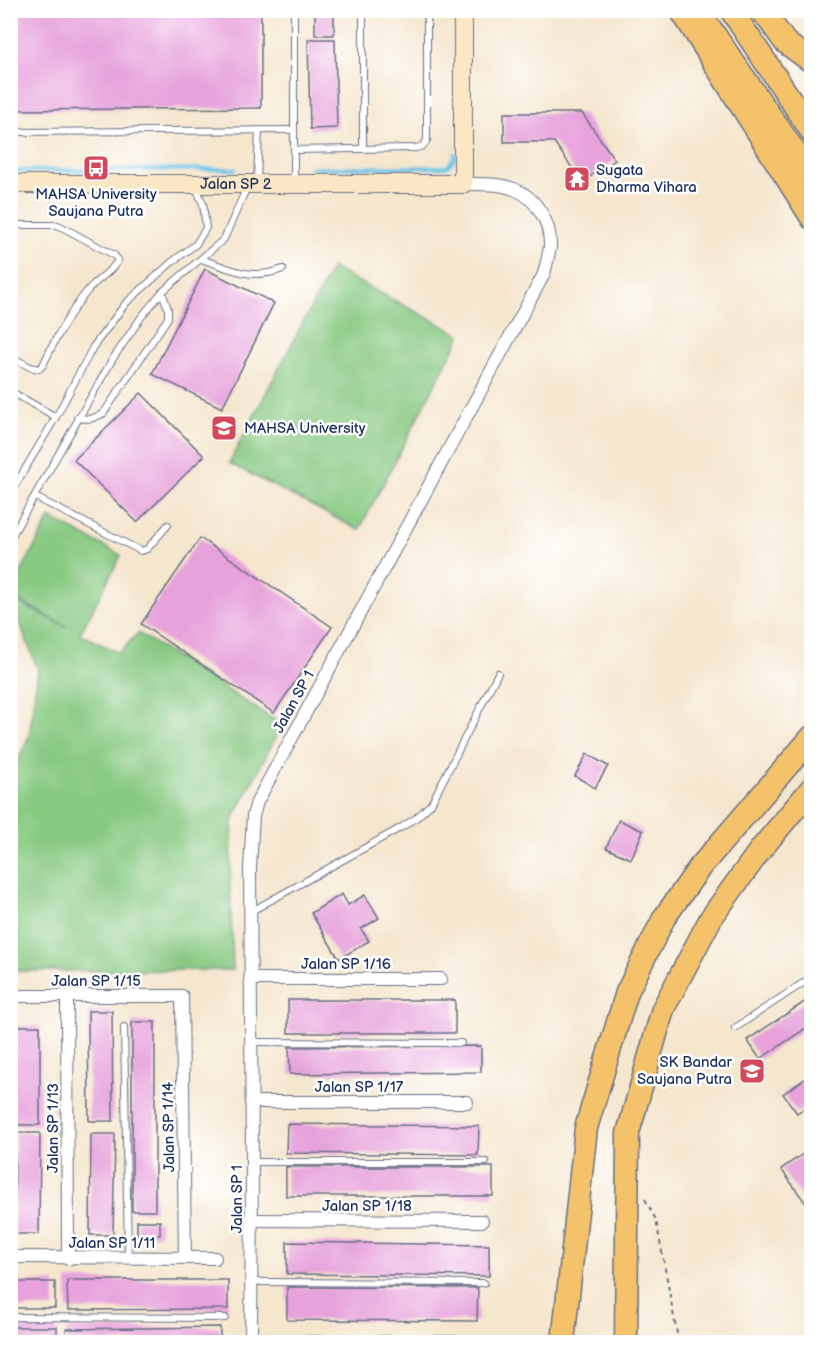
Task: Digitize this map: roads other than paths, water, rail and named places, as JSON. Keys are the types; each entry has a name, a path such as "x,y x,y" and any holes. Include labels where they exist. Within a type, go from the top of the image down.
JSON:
{"highway":[{"path":"681,10 812,218"},
{"path":"698,10 812,177"},
{"path":"730,10 812,132"},
{"path":"762,10 785,42 812,62"},
{"path":"563,1342 586,1128 627,992 664,918 700,867 742,816 802,753 812,737"},
{"path":"626,1342 628,1133 663,1009 711,918 761,849 809,791"}],"street":[{"path":"463,10 463,184"},
{"name":"Jalan SP 2","path":"10,184 463,184"},
{"name":"Jalan SP 1","path":"251,1342 250,838 253,816 257,802 544,274 550,246 548,229 542,214 532,200 515,189 495,185 463,184"},
{"name":"Jalan SP 1/16","path":"250,979 441,979"},
{"name":"Jalan SP 1/15","path":"10,996 182,996"},
{"name":"Jalan SP 1/14","path":"182,996 185,1258"},
{"name":"Jalan SP 1/13","path":"67,997 68,1259"},
{"name":"Jalan SP 1/17","path":"251,1102 467,1102"},
{"name":"Jalan SP 1/18","path":"251,1220 482,1221"},
{"name":"Jalan SP 1/11","path":"10,1257 215,1258"},
{"path":"292,1342 456,1342"}],"lane":[{"path":"294,10 294,184"},
{"path":"363,10 363,148"},
{"path":"294,150 417,148 423,146 427,140 427,10"},
{"path":"10,539 58,457 77,418 142,316 162,292 224,238 253,184 259,130"},
{"path":"10,132 294,130"},
{"path":"10,494 56,417 93,347 126,303 196,244 206,228 203,204 194,184"},
{"path":"10,225 58,225 114,255 118,260 114,267 93,284 72,309 39,369 30,367 10,356"},
{"path":"201,259 254,275 267,275 283,268"},
{"path":"77,418 90,419 103,414 168,318 168,309 162,292"},
{"path":"10,391 56,417"},
{"path":"35,497 141,551 147,549 168,525"},
{"path":"250,912 409,822 431,804 498,673"},
{"path":"735,1028 812,976"},
{"path":"124,1027 128,1258"},
{"path":"251,1042 462,1043"},
{"path":"252,1162 486,1162"},
{"path":"251,1282 484,1283"},
{"path":"10,1317 225,1318"}],"waterway":[{"path":"311,168 447,167 455,154"},
{"path":"10,171 235,169"}],"place":[{"name":"MAHSA University Saujana Putra","path":"96,168"},
{"name":"Sugata Dharma Vihara","path":"577,179"},
{"name":"MAHSA University","path":"224,428"},
{"name":"SK Bandar Saujana Putra","path":"752,1071"}]}
